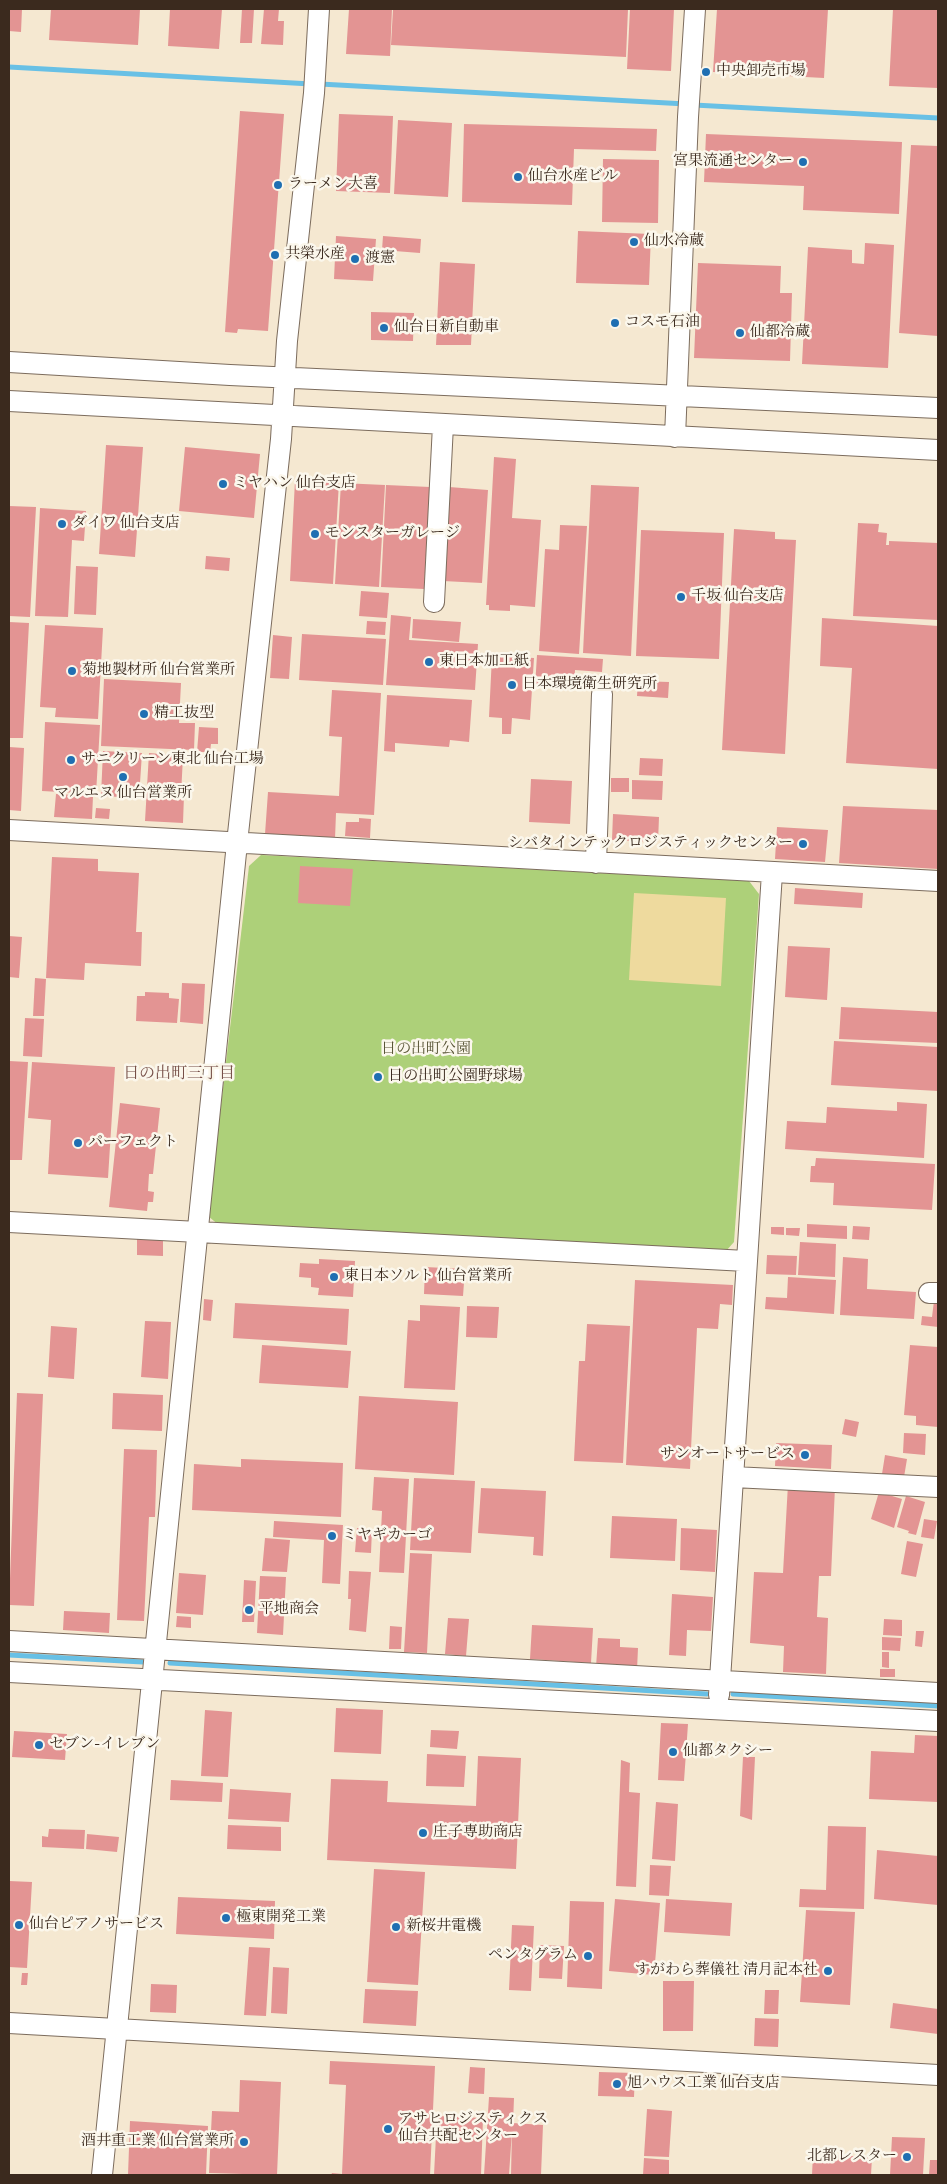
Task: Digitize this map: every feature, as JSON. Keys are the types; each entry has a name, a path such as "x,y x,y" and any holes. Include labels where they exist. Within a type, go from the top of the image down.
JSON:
{"street":[{"path":"102,2175 282,416 284,377 315,84 319,9"},
{"path":"676,437 689,107 695,9"},
{"path":"9,362 938,408"},
{"path":"9,401 938,450"},
{"path":"434,602 442,425"},
{"path":"596,863 602,694"},
{"path":"9,830 938,881"},
{"path":"718,1710 772,873"},
{"path":"9,1222 746,1261"},
{"path":"733,1478 938,1487"},
{"path":"9,1641 938,1693"},
{"path":"9,1672 938,1721"},
{"path":"9,2023 938,2075"}],"green space":[{"name":"日の出町公園","path":"261,855 749,881 759,894 734,1242 726,1251 220,1226 208,1216 249,866"}],"sand":[{"path":"634,893 726,898 721,986 629,980"}],"building":[{"path":"9,9 22,9 21,32 9,31"},
{"path":"51,9 140,9 138,45 49,40"},
{"path":"170,9 222,9 219,49 168,46"},
{"path":"242,9 254,9 252,43 240,43"},
{"path":"264,9 279,9 278,21 284,21 283,45 261,44"},
{"path":"349,9 392,9 390,56 346,54"},
{"path":"393,9 628,9 626,57 391,45"},
{"path":"630,9 674,9 671,71 627,69"},
{"path":"717,9 828,9 824,78 713,72"},
{"path":"893,9 938,9 938,88 889,86"},
{"path":"240,111 284,114 268,331 238,329 237,333 225,332"},
{"path":"339,114 393,116 390,193 336,191"},
{"path":"398,120 452,123 448,197 394,194"},
{"name":"仙台水産ビル","path":"464,124 657,129 656,151 574,149 572,205 462,202"},
{"name":"宮果流通センター","path":"706,134 902,142 899,214 803,210 804,186 704,182"},
{"path":"911,145 938,146 938,336 899,333"},
{"path":"603,159 659,160 658,223 602,222"},
{"path":"578,231 651,234 649,285 576,283"},
{"name":"渡憲","path":"336,236 376,239 373,281 334,279"},
{"path":"383,236 421,239 420,253 382,250"},
{"path":"865,243 894,245 888,368 802,364 808,247 852,250 852,263 864,264"},
{"path":"440,262 475,264 471,345 436,345"},
{"path":"698,263 781,266 780,293 792,293 790,361 694,358"},
{"path":"371,312 414,313 413,341 371,340"},
{"path":"106,445 143,447 135,557 99,554"},
{"path":"185,447 260,454 254,518 179,511"},
{"path":"494,457 516,459 512,518 541,520 535,607 510,605 510,611 489,610 489,605 486,605"},
{"path":"295,480 339,482 333,584 290,581"},
{"path":"341,483 385,485 379,587 335,584"},
{"path":"386,485 430,487 424,589 381,587"},
{"path":"591,485 639,487 631,656 583,653"},
{"path":"449,487 488,490 482,583 443,581"},
{"path":"9,506 36,507 30,617 9,616"},
{"path":"40,508 86,511 84,541 72,540 68,617 35,616"},
{"path":"858,523 879,524 878,532 887,533 886,545 889,545 889,541 938,543 938,620 853,616"},
{"path":"560,525 587,526 579,654 539,651 545,549 559,550"},
{"path":"734,529 775,532 775,539 796,540 785,754 722,750"},
{"path":"641,530 724,533 719,659 636,656"},
{"path":"206,556 230,558 229,571 205,569"},
{"path":"76,566 98,567 96,615 74,614"},
{"path":"361,591 389,593 387,618 359,616"},
{"path":"391,615 411,617 409,640 478,644 475,690 386,685"},
{"path":"822,618 938,626 938,769 846,763 852,668 820,666"},
{"path":"413,619 461,622 459,642 412,638"},
{"path":"367,621 386,622 385,635 366,634"},
{"path":"9,622 29,623 23,738 9,738"},
{"path":"45,625 103,628 98,719 55,717 56,708 40,707"},
{"path":"302,634 386,639 383,685 299,680"},
{"path":"273,635 292,637 289,679 270,678"},
{"path":"537,655 603,659 602,672 575,670 574,689 535,687"},
{"path":"492,656 534,658 530,720 512,718 511,734 502,734 502,718 489,717"},
{"path":"104,679 181,683 179,723 195,723 194,750 101,746"},
{"path":"638,681 669,682 668,698 637,696"},
{"path":"332,690 381,693 374,815 336,813 335,839 265,834 268,792 339,796 342,737 329,736"},
{"path":"387,695 472,700 469,742 450,740 449,747 395,743 395,752 384,751"},
{"path":"45,722 100,725 96,794 42,791"},
{"path":"199,727 218,728 218,744 211,744 210,752 197,752"},
{"path":"9,747 24,748 21,811 9,810"},
{"path":"103,751 142,753 139,798 101,796"},
{"path":"149,753 183,756 181,795 184,795 183,823 145,821"},
{"path":"640,758 663,759 662,776 639,775"},
{"path":"611,778 629,778 629,792 611,792"},
{"path":"531,779 572,781 570,824 529,822"},
{"path":"632,780 663,781 662,800 632,799"},
{"path":"56,794 93,796 92,819 54,817"},
{"path":"843,806 938,810 938,869 839,863"},
{"path":"96,808 110,809 109,819 95,818"},
{"path":"613,814 659,817 658,842 612,840"},
{"path":"359,818 371,819 370,838 345,836 346,822 359,822"},
{"path":"777,827 828,830 825,862 775,859"},
{"path":"52,857 98,859 98,871 139,873 136,932 142,932 141,966 85,963 84,980 46,978"},
{"path":"300,866 353,869 350,906 298,903"},
{"path":"795,888 863,893 862,908 794,904"},
{"path":"9,936 22,937 19,978 9,977"},
{"path":"788,946 830,948 827,1000 785,997"},
{"path":"35,978 46,979 44,1016 33,1016"},
{"path":"182,983 205,984 203,1024 180,1022"},
{"path":"145,992 169,993 169,998 179,999 177,1023 136,1021 137,996 145,996"},
{"path":"841,1007 938,1012 938,1043 839,1039"},
{"path":"25,1018 44,1019 42,1057 23,1056"},
{"path":"834,1041 938,1047 938,1091 831,1085"},
{"path":"9,1061 28,1062 22,1160 9,1160"},
{"path":"32,1062 115,1067 108,1178 48,1174 51,1120 28,1118"},
{"path":"897,1102 927,1104 924,1158 785,1149 787,1121 826,1123 827,1107 897,1111"},
{"path":"120,1103 160,1108 153,1174 149,1174 148,1191 154,1192 153,1202 148,1202 147,1211 109,1207"},
{"path":"816,1158 935,1164 932,1210 833,1205 834,1183 810,1182 811,1166 815,1166"},
{"path":"807,1224 847,1226 847,1239 807,1237"},
{"path":"853,1226 870,1227 869,1240 852,1239"},
{"path":"771,1227 784,1227 784,1235 771,1234"},
{"path":"786,1228 800,1228 799,1236 786,1235"},
{"path":"137,1239 163,1240 163,1256 137,1255"},
{"path":"800,1242 836,1244 835,1277 798,1275"},
{"path":"767,1255 797,1256 796,1275 766,1274"},
{"path":"843,1257 868,1259 867,1289 916,1292 914,1319 840,1315"},
{"path":"319,1259 355,1261 353,1297 318,1295 319,1288 311,1287 311,1278 299,1277 300,1263 319,1264"},
{"path":"425,1267 465,1269 463,1296 424,1294"},
{"path":"788,1277 836,1280 834,1314 765,1309 766,1297 787,1298"},
{"path":"635,1280 733,1285 732,1305 720,1304 718,1329 697,1328 690,1469 626,1465"},
{"path":"204,1299 213,1300 211,1321 203,1320"},
{"path":"934,1301 938,1302 938,1327 921,1325 922,1316 932,1317"},
{"path":"235,1303 349,1309 347,1345 233,1338"},
{"path":"420,1305 460,1307 455,1390 404,1388 408,1320 420,1321"},
{"path":"467,1306 499,1307 497,1338 466,1337"},
{"path":"145,1321 171,1322 168,1379 141,1377"},
{"path":"587,1324 630,1326 623,1463 574,1461 579,1361 585,1361"},
{"path":"51,1326 77,1328 74,1379 48,1377"},
{"path":"262,1345 351,1351 348,1388 259,1383"},
{"path":"910,1345 938,1347 938,1427 916,1425 916,1416 904,1415"},
{"path":"17,1393 43,1394 34,1606 9,1605"},
{"path":"113,1393 163,1395 162,1431 112,1429"},
{"path":"359,1396 458,1402 454,1475 355,1469"},
{"path":"845,1419 859,1422 856,1437 842,1434"},
{"path":"904,1433 926,1434 925,1455 903,1453"},
{"path":"776,1443 832,1445 831,1469 775,1466"},
{"path":"124,1449 157,1450 155,1517 149,1517 144,1621 117,1620"},
{"path":"885,1455 907,1459 904,1477 882,1474"},
{"path":"241,1459 343,1463 341,1517 192,1510 194,1464 241,1467"},
{"path":"374,1477 409,1479 404,1573 379,1572 382,1511 372,1510"},
{"path":"414,1478 475,1481 471,1553 410,1550"},
{"path":"788,1484 835,1487 831,1576 819,1576 817,1617 828,1618 826,1674 783,1672 784,1646 750,1643 754,1572 783,1573"},
{"path":"481,1488 546,1491 543,1556 533,1555 534,1537 478,1533"},
{"path":"879,1492 902,1499 894,1528 871,1519"},
{"path":"906,1496 925,1502 916,1535 897,1527"},
{"path":"612,1516 677,1519 675,1561 610,1558"},
{"path":"924,1519 937,1521 934,1539 921,1537"},
{"path":"274,1521 343,1525 340,1584 322,1583 324,1540 273,1537"},
{"path":"357,1528 372,1529 371,1553 355,1552"},
{"path":"681,1528 717,1530 715,1572 680,1570"},
{"path":"265,1538 290,1540 287,1572 262,1571"},
{"path":"907,1541 923,1544 916,1577 901,1574"},
{"path":"410,1553 432,1554 427,1653 404,1652"},
{"path":"349,1571 371,1572 366,1632 349,1630 351,1599 348,1599"},
{"path":"179,1573 206,1575 203,1615 176,1613"},
{"path":"260,1576 286,1577 283,1635 257,1633"},
{"path":"244,1580 256,1581 254,1622 242,1622"},
{"path":"672,1594 713,1597 711,1631 687,1630 686,1656 669,1655"},
{"path":"64,1611 110,1613 109,1633 63,1630"},
{"path":"177,1616 191,1617 191,1628 176,1627"},
{"path":"448,1618 469,1619 466,1656 445,1654"},
{"path":"884,1619 902,1620 902,1636 883,1635"},
{"path":"532,1625 593,1628 591,1663 530,1659"},
{"path":"390,1626 402,1627 401,1649 389,1649"},
{"path":"916,1631 924,1631 922,1647 915,1646"},
{"path":"882,1637 901,1638 900,1651 882,1650"},
{"path":"598,1638 620,1639 620,1647 638,1648 637,1670 596,1667"},
{"path":"882,1652 889,1652 889,1668 882,1667"},
{"path":"880,1669 895,1669 895,1677 880,1677"},
{"path":"336,1708 383,1710 381,1754 334,1752"},
{"path":"205,1710 232,1712 228,1777 201,1776"},
{"name":"仙都タクシー","path":"661,1723 688,1724 684,1781 658,1780"},
{"path":"431,1730 459,1731 457,1749 430,1747"},
{"name":"セブン-イレブン","path":"14,1731 67,1734 65,1760 12,1757"},
{"path":"915,1735 938,1736 938,1802 869,1799 871,1751 914,1753"},
{"path":"427,1754 466,1756 464,1787 426,1786"},
{"name":"庄子専助商店","path":"478,1756 521,1758 516,1869 327,1860 331,1779 388,1781 387,1802 476,1806"},
{"path":"743,1757 755,1757 752,1820 740,1816"},
{"path":"621,1760 630,1763 629,1792 640,1793 636,1887 616,1886"},
{"path":"171,1780 223,1783 222,1802 170,1800"},
{"path":"230,1789 291,1793 289,1822 228,1819"},
{"path":"656,1802 678,1804 675,1861 652,1859"},
{"path":"228,1825 281,1827 281,1851 227,1849"},
{"path":"828,1826 866,1827 864,1909 799,1907 800,1889 826,1890"},
{"path":"49,1829 85,1830 84,1849 42,1847 42,1836 48,1837"},
{"path":"87,1834 119,1837 117,1852 86,1849"},
{"path":"877,1850 938,1856 938,1905 874,1899"},
{"path":"650,1865 671,1866 669,1896 649,1895"},
{"name":"新桜井電機","path":"374,1869 425,1872 418,1985 367,1982"},
{"name":"仙台ピアノサービス","path":"9,1881 32,1882 27,1968 9,1967"},
{"name":"極東開発工業","path":"178,1897 275,1901 274,1939 176,1934"},
{"path":"615,1899 660,1903 654,1975 609,1971"},
{"path":"666,1899 732,1903 730,1936 664,1932"},
{"path":"570,1901 604,1902 602,1989 567,1987"},
{"path":"806,1910 855,1912 850,2005 800,2002"},
{"path":"512,1925 534,1926 531,1991 509,1990"},
{"path":"540,1945 564,1946 562,1979 539,1978"},
{"path":"249,1947 270,1948 266,2016 244,2015"},
{"path":"273,1967 289,1968 287,2014 271,2013"},
{"path":"22,1973 28,1973 27,1985 21,1985"},
{"path":"663,1981 694,1981 693,2031 663,2031"},
{"path":"151,1984 177,1985 176,2013 150,2012"},
{"path":"365,1989 418,1991 416,2026 363,2023"},
{"path":"765,1990 779,1990 778,2014 764,2014"},
{"path":"893,2003 938,2009 938,2034 890,2028"},
{"path":"755,2018 779,2019 778,2047 754,2046"},
{"name":"アサヒロジスティクス 仙台共配センター","path":"330,2061 435,2066 430,2175 331,2175 332,2173 342,2174 346,2085 329,2084"},
{"path":"470,2067 485,2068 484,2094 468,2093"},
{"name":"旭ハウス工業 仙台支店","path":"599,2072 635,2073 634,2097 598,2096"},
{"name":"酒井重工業 仙台営業所","path":"240,2080 281,2082 277,2175 209,2173 212,2111 239,2112"},
{"path":"489,2097 514,2098 513,2123 543,2125 541,2175 511,2175 512,2130 509,2175 484,2175"},
{"path":"647,2109 672,2111 669,2157 644,2156"},
{"path":"437,2116 483,2118 481,2175 434,2175"},
{"path":"130,2121 208,2126 206,2175 128,2175"},
{"name":"北都レスター","path":"892,2137 925,2138 923,2175 890,2175"},
{"path":"813,2154 872,2157 871,2175 812,2175"},
{"path":"644,2158 669,2160 669,2175 643,2175"},
{"path":"930,2160 938,2160 938,2175 929,2175"}],"waterway":[{"path":"9,67 311,84"},
{"path":"320,84 686,104"},
{"path":"694,105 938,118"},
{"path":"9,1655 143,1662"},
{"path":"170,1663 707,1694"},
{"path":"733,1694 938,1706"}],"place":[{"name":"中央卸売市場","path":"706,72"},
{"name":"宮果流通センター","path":"803,162"},
{"name":"仙台水産ビル","path":"518,177"},
{"name":"ラーメン大喜","path":"278,185"},
{"name":"仙水冷蔵","path":"634,242"},
{"name":"共榮水産","path":"275,255"},
{"name":"渡憲","path":"355,259"},
{"name":"コスモ石油","path":"615,323"},
{"name":"仙台日新自動車","path":"384,328"},
{"name":"仙都冷蔵","path":"740,333"},
{"name":"ミヤハン 仙台支店","path":"223,484"},
{"name":"ダイワ 仙台支店","path":"62,524"},
{"name":"モンスターガレージ","path":"315,534"},
{"name":"千坂 仙台支店","path":"681,597"},
{"name":"東日本加工紙","path":"429,662"},
{"name":"菊地製材所 仙台営業所","path":"72,671"},
{"name":"日本環境衛生研究所","path":"512,685"},
{"name":"精工抜型","path":"144,714"},
{"name":"サニクリーン東北 仙台工場","path":"71,760"},
{"name":"マルエヌ 仙台営業所","path":"123,777"},
{"name":"シバタインテックロジスティックセンター","path":"803,844"},
{"name":"日の出町公園野球場","path":"378,1077"},
{"name":"パーフェクト","path":"78,1143"},
{"name":"東日本ソルト 仙台営業所","path":"334,1277"},
{"name":"サンオートサービス","path":"805,1455"},
{"name":"ミヤギカーゴ","path":"332,1536"},
{"name":"平地商会","path":"249,1610"},
{"name":"セブン-イレブン","path":"39,1745"},
{"name":"仙都タクシー","path":"673,1752"},
{"name":"庄子専助商店","path":"423,1833"},
{"name":"極東開発工業","path":"226,1918"},
{"name":"仙台ピアノサービス","path":"19,1925"},
{"name":"新桜井電機","path":"396,1927"},
{"name":"ペンタグラム","path":"588,1956"},
{"name":"すがわら葬儀社 清月記本社","path":"828,1971"},
{"name":"旭ハウス工業 仙台支店","path":"617,2084"},
{"name":"アサヒロジスティクス 仙台共配センター","path":"388,2129"},
{"name":"酒井重工業 仙台営業所","path":"244,2142"},
{"name":"北都レスター","path":"907,2157"}],"district":[{"name":"日の出町三丁目","path":"179,1075"}]}
